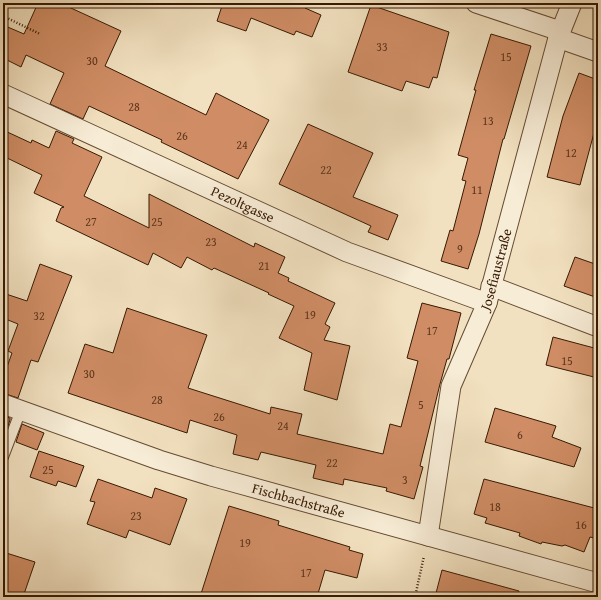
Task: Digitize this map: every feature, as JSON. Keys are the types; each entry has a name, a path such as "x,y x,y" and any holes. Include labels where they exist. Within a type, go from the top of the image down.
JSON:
{"street":[{"path":"476,3 559,35 598,52"},
{"name":"Josefiaustraße","path":"428,536 452,386 489,294 559,35 572,3"},
{"name":"Pezoltgasse","path":"3,94 347,252 598,327"},
{"name":"Fischbachstraße","path":"3,404 166,462 211,476 598,583"}],"lane":[{"path":"3,457 21,410"}],"path":[{"path":"3,16 40,34"},
{"path":"415,597 428,536"}],"building":[{"path":"38,3 60,3 121,31 105,66 206,115 216,93 269,120 238,179 161,142 162,140 89,106 83,119 50,104 64,73 26,55 21,67 3,58 3,25 24,34"},
{"path":"217,3 307,3 305,8 321,15 312,37 296,31 294,35 251,18 246,31 217,21 222,6"},
{"path":"371,5 449,32 437,78 433,77 429,88 406,81 402,91 348,72"},
{"path":"491,34 531,46 503,139 479,234 468,269 441,261 450,230 453,231 466,181 462,180 468,158 458,155 476,90 474,90"},
{"path":"579,73 598,80 598,118 580,185 547,177 563,116"},
{"path":"308,124 373,153 353,197 398,215 388,240 368,232 371,226 279,184"},
{"path":"3,130 31,143 32,140 49,148 56,131 74,139 72,143 102,157 84,196 149,228 149,194 254,247 255,243 285,257 278,273 289,278 288,281 335,303 325,324 330,327 324,340 350,346 337,400 304,390 312,353 279,338 294,306 214,268 212,270 187,257 181,268 153,253 148,265 56,221 61,208 64,207 34,193 42,175 3,156"},
{"path":"575,257 598,265 598,298 564,286"},
{"path":"40,264 72,276 38,362 31,360 18,398 3,393 3,378 12,353 8,351 18,324 3,318 3,293 27,301"},
{"path":"422,303 461,313 449,359 447,359 440,384 420,466 423,467 414,499 386,491 387,488 344,479 343,485 313,478 316,465 261,452 258,460 233,454 237,435 190,420 187,433 68,393 85,344 113,353 127,308 207,335 188,388 270,414 271,407 302,414 297,434 383,454 390,424 401,427 418,361 407,358"},
{"path":"553,337 598,349 598,378 546,365"},
{"path":"495,408 556,426 552,437 581,448 574,467 485,442"},
{"path":"3,416 10,418 4,437"},
{"path":"22,424 44,433 37,450 16,442"},
{"path":"39,451 84,466 76,487 58,481 56,486 30,477"},
{"path":"98,479 152,498 155,488 187,499 170,545 129,530 126,538 87,524 95,502 90,501"},
{"path":"484,479 598,509 598,527 594,538 590,537 584,552 565,545 562,546 542,542 541,544 519,536 520,533 485,523 487,518 474,514"},
{"path":"229,506 279,521 278,525 350,547 349,550 363,554 357,578 325,570 317,597 200,597"},
{"path":"3,552 35,562 23,597 3,597"},
{"path":"442,570 519,591 518,597 435,597"}]}
